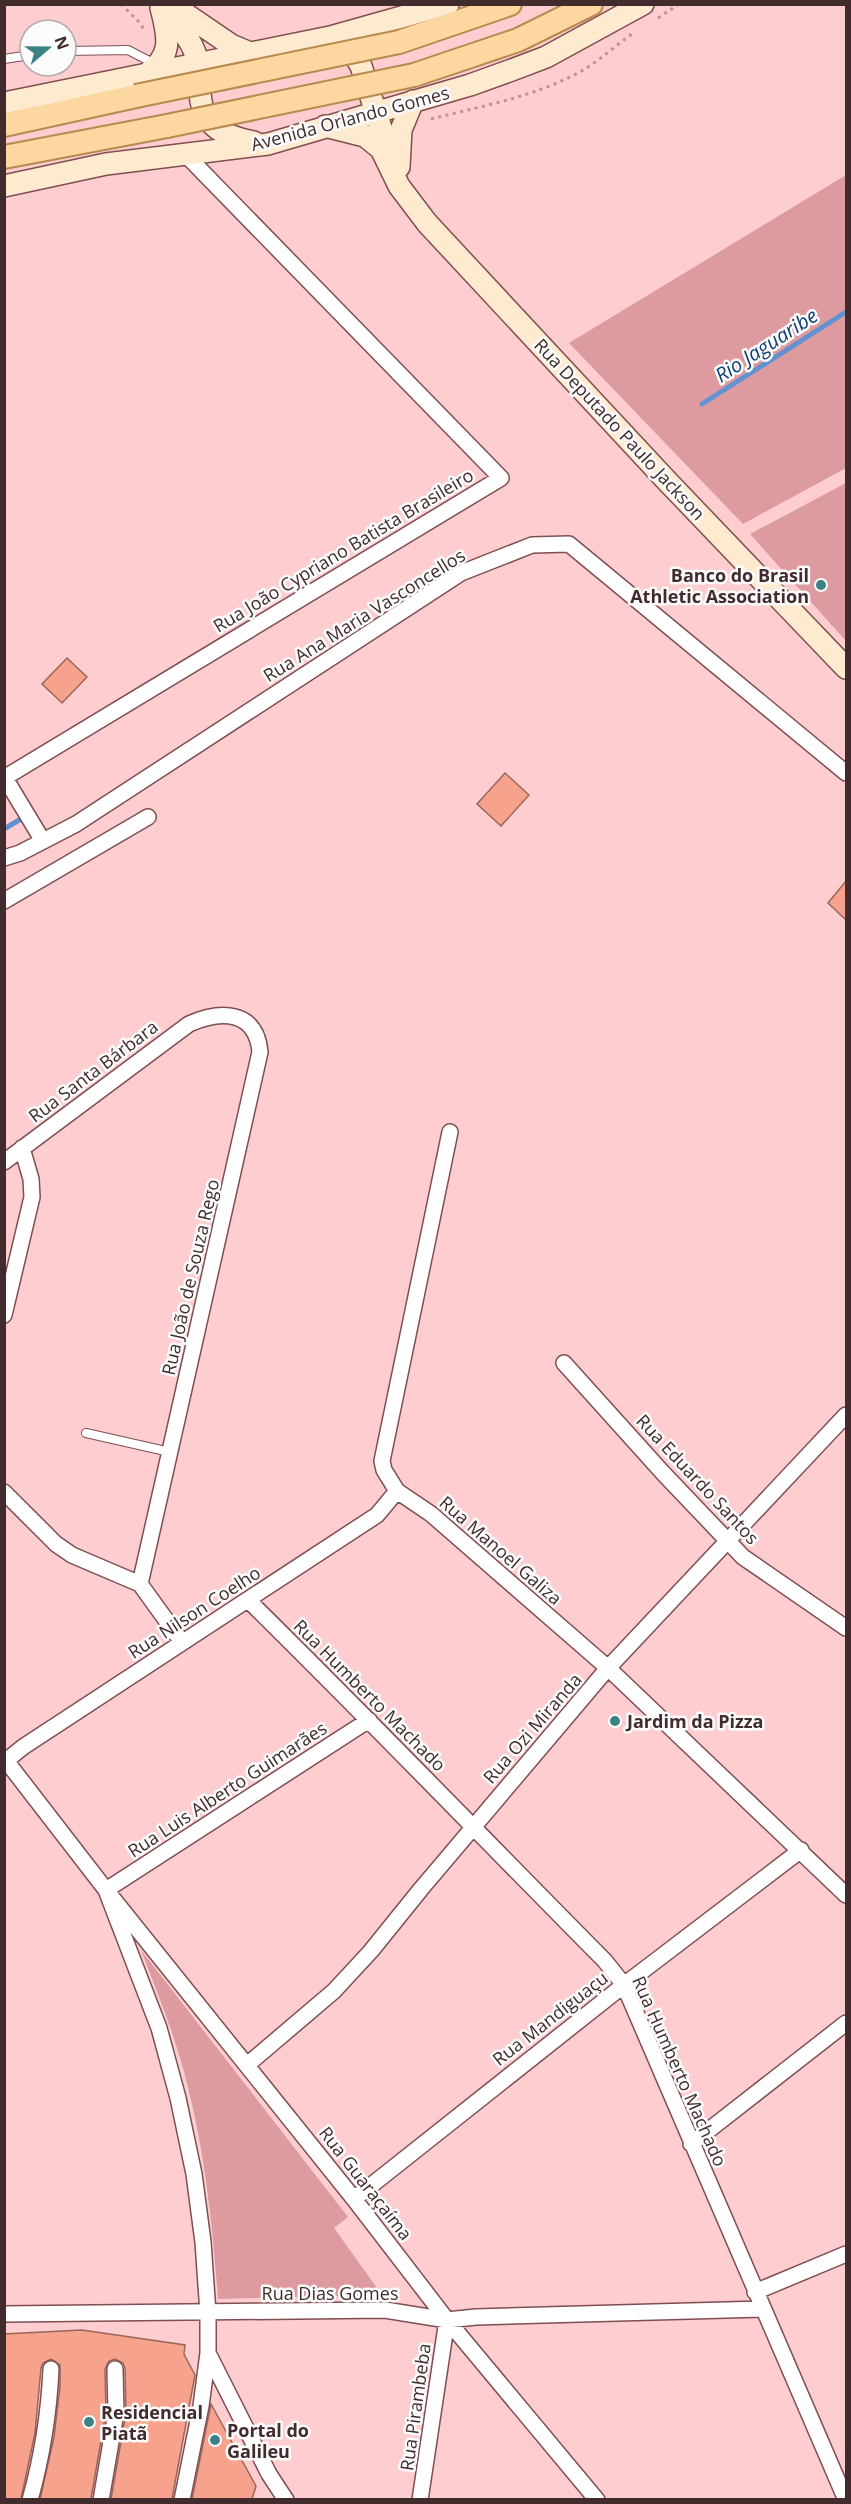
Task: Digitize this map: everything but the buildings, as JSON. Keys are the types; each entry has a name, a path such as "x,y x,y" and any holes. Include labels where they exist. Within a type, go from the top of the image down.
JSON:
{"main road":[{"path":"147,75 166,49 162,4"},
{"path":"162,4 195,53 199,65 202,102 213,126 223,134 238,139 268,144"},
{"path":"171,4 231,45 250,53"},
{"path":"4,103 199,65 330,36 448,4"},
{"path":"4,124 147,75 399,42 510,4"},
{"name":"Avenida Orlando Gomes","path":"4,157 414,75 518,40 591,4"},
{"name":"Avenida Orlando Gomes","path":"4,186 106,164 268,144 470,85 546,57 643,4"},
{"name":"Rua Deputado Paulo Jackson","path":"330,36 343,43 357,60 366,80 399,186"},
{"path":"399,186 401,130 413,101"},
{"name":"Rua Deputado Paulo Jackson","path":"325,126 365,136 381,149 399,186 427,223 604,415 846,668"}],"street":[{"name":"Rua João Cypriano Batista Brasileiro","path":"6,780 501,478 186,155"},
{"name":"Rua Ana Maria Vasconcellos","path":"4,858 76,824 460,573 532,545 568,544 846,773"},
{"path":"6,780 42,839"},
{"path":"4,901 148,817"},
{"name":"Rua João de Souza Rego","path":"140,1584 260,1052 259,1038 251,1025 241,1019 224,1015 207,1016"},
{"name":"Rua Santa Bárbara","path":"4,1162 189,1023 207,1016"},
{"name":"Rua Manoel Galiza","path":"450,1132 382,1461 384,1470 397,1491 431,1514 608,1668 801,1850 846,1896"},
{"path":"4,1315 32,1197 31,1179 22,1148"},
{"name":"Rua Eduardo Santos","path":"564,1363 727,1540 761,1570 846,1628"},
{"name":"Rua Ozi Miranda","path":"247,2065 334,1991 371,1952 472,1827 608,1668 846,1415"},
{"name":"Rua Nilson Coelho","path":"6,1759 377,1515 397,1491"},
{"path":"4,1492 56,1544 72,1555 140,1584 182,1642"},
{"name":"Rua Humberto Machado","path":"248,1600 605,1960 624,1984 691,2144 846,2499"},
{"name":"Rua Luis Alberto Guimarães","path":"106,1890 369,1720"},
{"path":"6,1759 106,1890 159,2028 178,2098 195,2185 203,2242 208,2313 208,2353 201,2406 182,2499"},
{"name":"Rua Mandiguaçu","path":"354,2199 624,1984 801,1850"},
{"name":"Rua Guaraçaíma","path":"106,1890 354,2199 447,2320 597,2499"},
{"path":"691,2144 846,2023"},
{"path":"756,2292 846,2254"},
{"name":"Rua Dias Gomes","path":"4,2314 384,2310 447,2320 476,2317 763,2309"},
{"name":"Rua Pirambeba","path":"420,2499 447,2320"},
{"path":"208,2353 269,2474 286,2499"},
{"path":"30,2499 44,2437 51,2369"},
{"path":"101,2499 116,2413 116,2370"}],"lane":[{"path":"78,51 128,50 147,75"},
{"path":"86,1434 170,1452"}],"path":[{"path":"122,4 146,33 152,53 147,75"}],"shaded area":[{"path":"846,175 846,468 743,524 569,343"},
{"name":"Banco do Brasil Athletic Association","path":"846,483 846,641 750,534"},
{"path":"141,1950 348,2217 334,2228 382,2295 218,2299 209,2203 193,2107 172,2033"}],"waterway":[{"name":"Rio Jaguaribe","path":"702,404 846,312"},
{"name":"Rio Jaguaribe","path":"4,829 26,816"}],"place":[{"name":"Banco do Brasil Athletic Association","path":"821,585"},
{"name":"Jardim da Pizza","path":"615,1721"},
{"name":"Residencial Piatã","path":"89,2422"},
{"name":"Portal do Galileu","path":"215,2440"}]}
